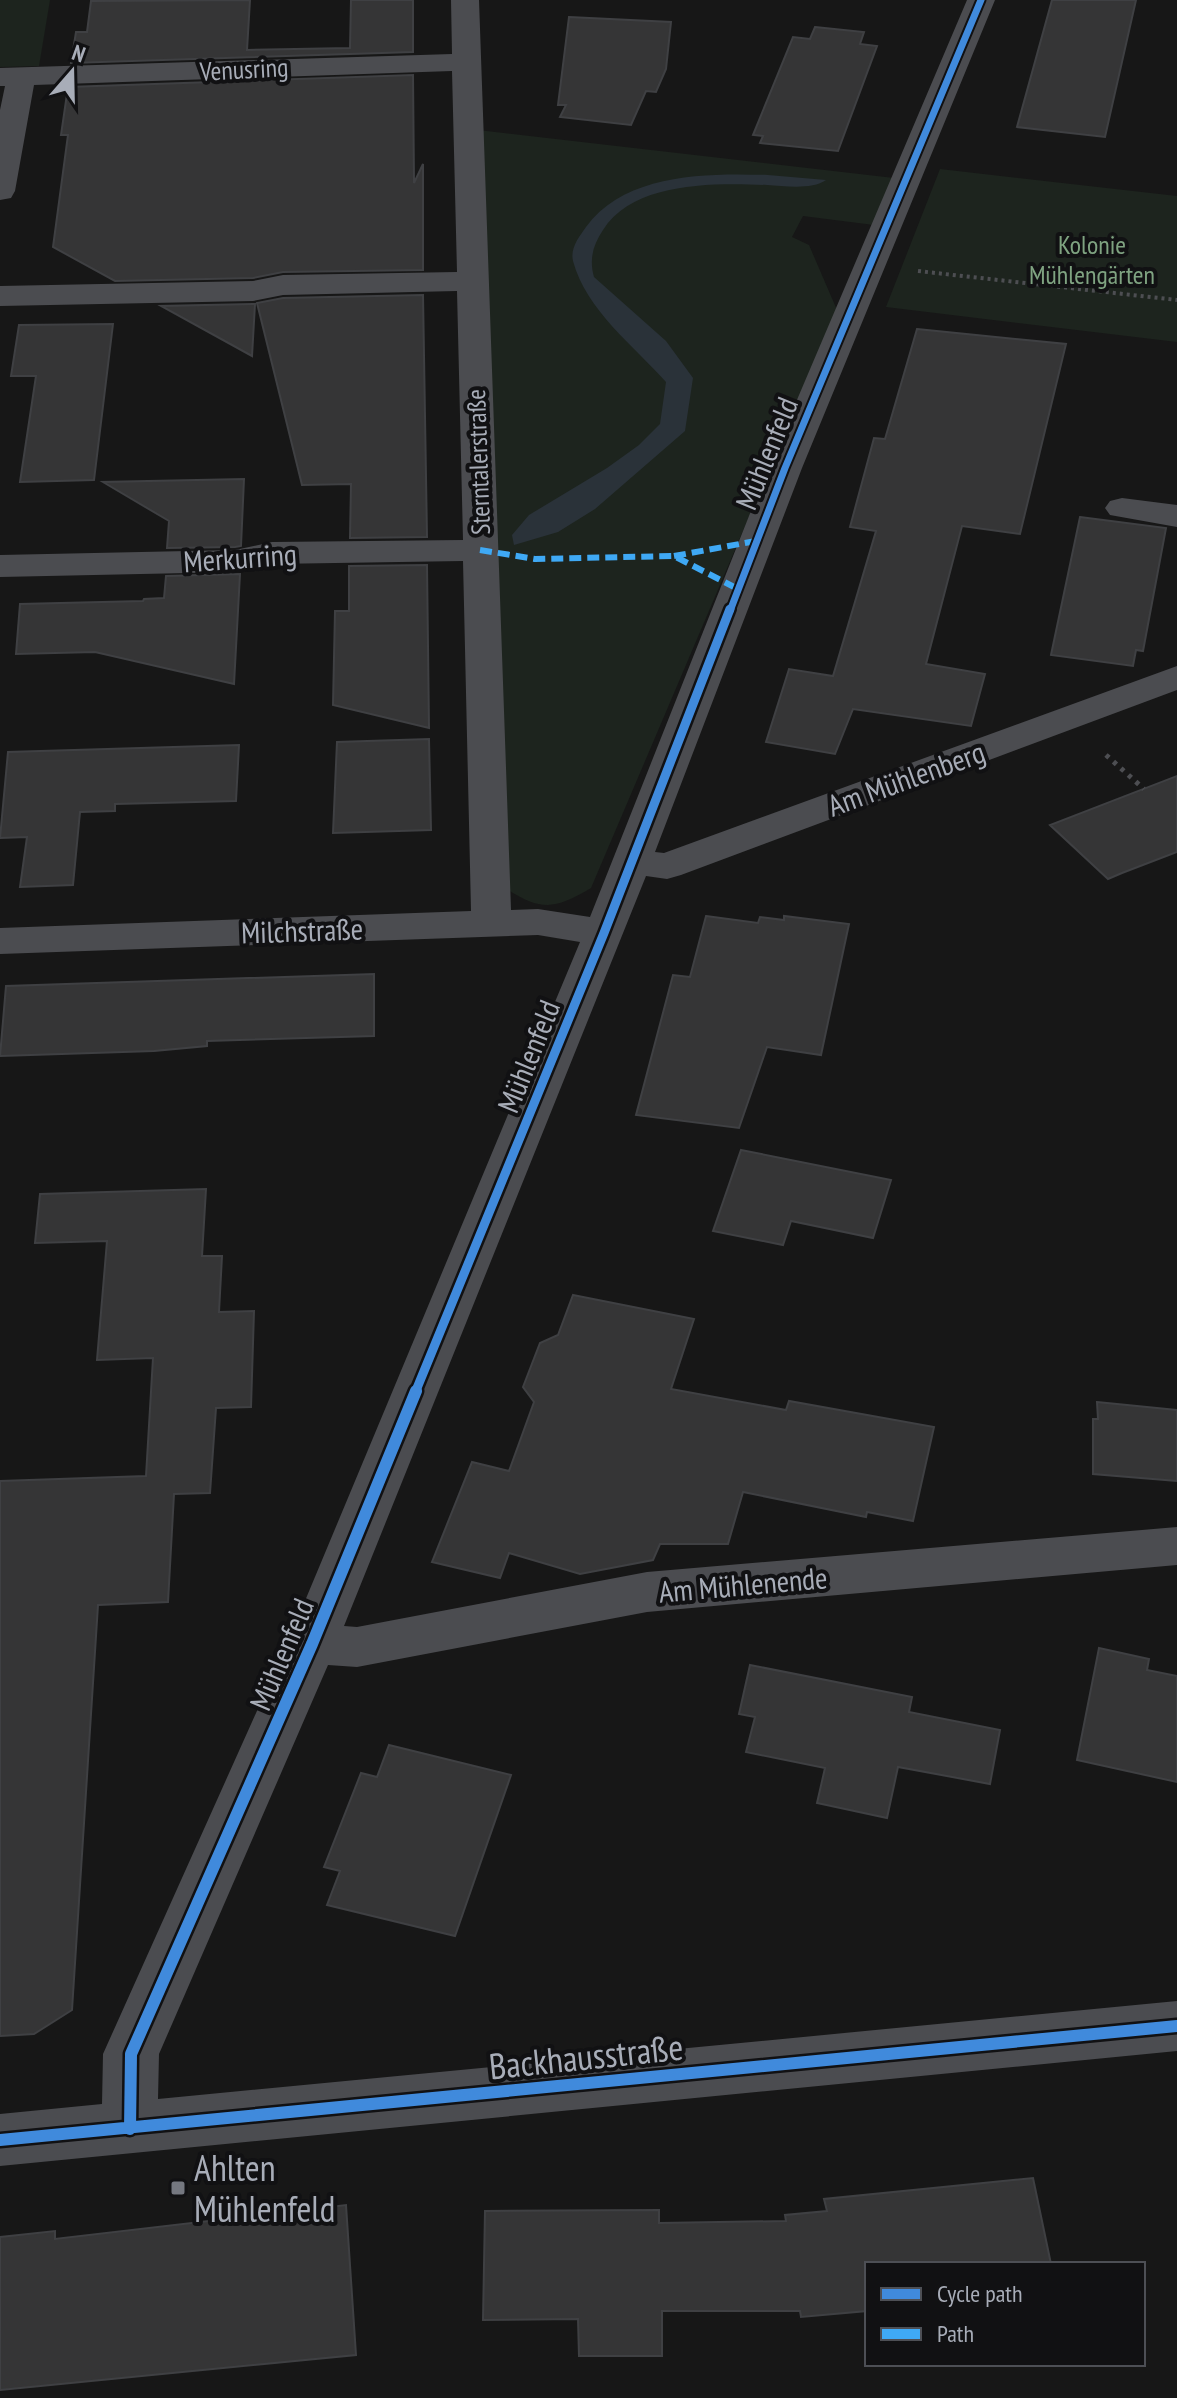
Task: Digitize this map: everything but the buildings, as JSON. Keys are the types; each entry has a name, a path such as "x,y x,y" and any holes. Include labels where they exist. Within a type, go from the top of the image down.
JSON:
{"street":[{"name":"Sterntalerstraße","path":"465,0 491,924"},
{"name":"Mühlenfeld","path":"130,2129 131,2054 312,1644 604,933 785,468 981,0"},
{"name":"Venusring","path":"0,191 10,76 467,62"},
{"path":"0,296 253,291 283,285 473,281"},
{"path":"1122,508 1177,516"},
{"name":"Merkurring","path":"0,566 235,561 272,553 480,550"},
{"name":"Am Mühlenberg","path":"632,861 667,866 1177,677"},
{"name":"Milchstraße","path":"0,941 538,922 604,933"},
{"name":"Am Mühlenende","path":"312,1644 357,1647 647,1592 1177,1546"},
{"name":"Backhausstraße","path":"0,2140 1177,2026"}],"path":[{"path":"870,266 1177,300"},
{"path":"1103,752 1144,789"}],"green space":[{"path":"0,0 50,0 39,66 0,67"},
{"path":"478,130 894,178 874,225 803,216 792,237 809,245 837,310 591,888 567,901 548,905 528,901 505,888"},
{"name":"Kolonie Mühlengärten","path":"940,169 1177,196 1177,342 886,307"}],"shaded area":[{"path":"768,175 826,180 806,186 724,184 677,188 634,202 617,214 603,230 593,252 594,277 666,341 693,378 685,431 595,509 558,532 514,545 512,535 529,515 607,468 639,445 660,424 666,382 612,326 579,279 572,256 586,227 603,209 645,186 694,176"}],"marked path":[{"path":"674,556 756,541"},
{"path":"480,550 535,559 674,556 738,589"}],"cycle path":[{"path":"130,2129 131,2054 312,1644 604,933 785,468 981,0"},
{"path":"0,2140 1177,2026"}],"place":[{"name":"Ahlten Mühlenfeld","path":"178,2188"}]}
